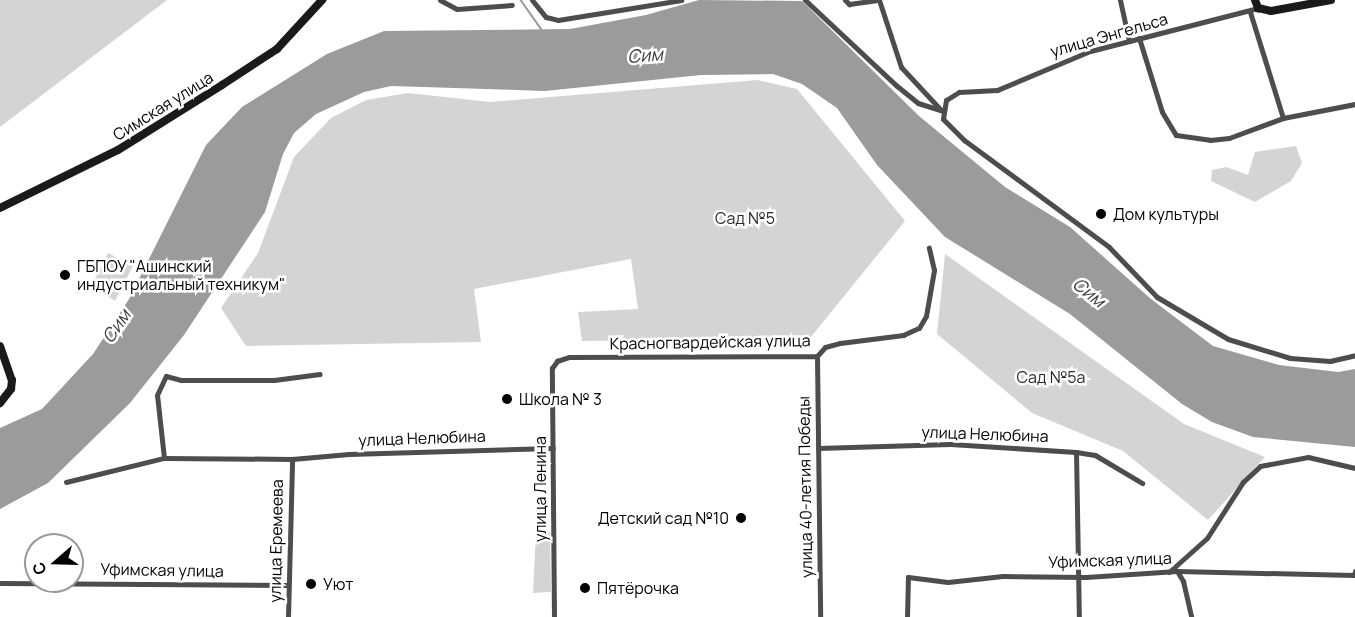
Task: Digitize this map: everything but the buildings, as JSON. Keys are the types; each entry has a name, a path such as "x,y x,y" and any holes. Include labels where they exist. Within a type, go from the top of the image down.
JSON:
{"main road":[{"name":"Симская улица","path":"0,208 118,150 222,85 277,49 322,0"},
{"path":"1255,0 1258,8"},
{"name":"улица Энгельса","path":"1258,8 1271,11 1331,0"},
{"path":"0,346 12,380 11,389 0,403"}],"street":[{"path":"440,0 457,9 512,5"},
{"path":"532,0 551,20 681,0"},
{"path":"805,0 897,86 918,103 942,111"},
{"path":"845,0 849,3 878,0 901,68 942,111 948,127 1074,218 1166,302 1228,339 1290,358 1330,361 1355,355"},
{"path":"1120,0 1129,41"},
{"name":"улица Энгельса","path":"942,111 946,100 959,92 997,90 1038,70 1129,41 1250,12 1258,8"},
{"path":"1250,12 1283,118"},
{"path":"1139,38 1162,112 1176,135 1210,140 1229,138 1283,118 1355,104"},
{"name":"Красногвардейская улица","path":"557,361 569,357 817,356 825,347 840,343 903,335 919,328 932,292 934,270 929,248"},
{"name":"улица 40-летия Победы","path":"817,356 820,617"},
{"name":"улица Ленина","path":"554,617 552,368 557,361"},
{"path":"164,458 157,395 166,376 181,380 251,380 320,374"},
{"name":"улица Нелюбина","path":"819,448 950,444 1076,452 1095,455 1142,483"},
{"name":"улица Нелюбина","path":"66,482 164,458 291,462 350,454 553,448"},
{"path":"1076,452 1079,617"},
{"path":"1166,574 1207,538 1243,482 1260,466 1308,456 1355,468"},
{"name":"улица Еремеева","path":"288,617 291,462"},
{"path":"1177,571 1183,581 1191,617"},
{"name":"Уфимская улица","path":"908,617 908,576 948,582 1004,576 1078,577 1166,574 1177,571 1354,573"},
{"name":"Уфимская улица","path":"0,583 288,585"}],"green space":[{"path":"0,0 167,0 0,127"},
{"name":"Сад №5","path":"758,80 797,89 905,221 810,338 582,341 578,312 638,309 631,259 474,289 481,342 246,346 221,308 258,253 294,157 331,118 366,100 408,93 490,102"},
{"path":"1296,146 1302,163 1291,181 1255,202 1211,181 1212,170 1226,167 1248,175 1255,152"},
{"path":"108,253 133,266 115,300 90,288"},
{"name":"Сад №5а","path":"945,254 1184,424 1265,457 1208,520 1123,451 1032,413 937,334"},
{"path":"536,532 550,532 551,592 533,593"}],"water":[{"name":"Сим","path":"699,0 802,1 919,116 1005,187 1070,227 1151,299 1213,346 1279,365 1338,372 1355,369 1355,447 1253,437 1212,422 1182,404 1070,314 945,237 877,165 837,108 802,84 773,74 701,75 545,91 391,86 364,92 316,114 294,133 283,154 265,212 184,335 130,403 48,483 0,509 0,428 42,409 93,354 129,299 206,145 242,107 327,54 384,31 570,29 646,15"}],"waterway":[{"path":"521,0 543,31"}],"place":[{"name":"Дом культуры","path":"1101,214"},
{"name":"ГБПОУ \"Ашинский индустриальный техникум\"","path":"65,275"},
{"name":"Школа № 3","path":"507,399"},
{"name":"Детский сад №10","path":"741,518"},
{"name":"Уют","path":"311,584"},
{"name":"Пятёрочка","path":"585,588"}]}
